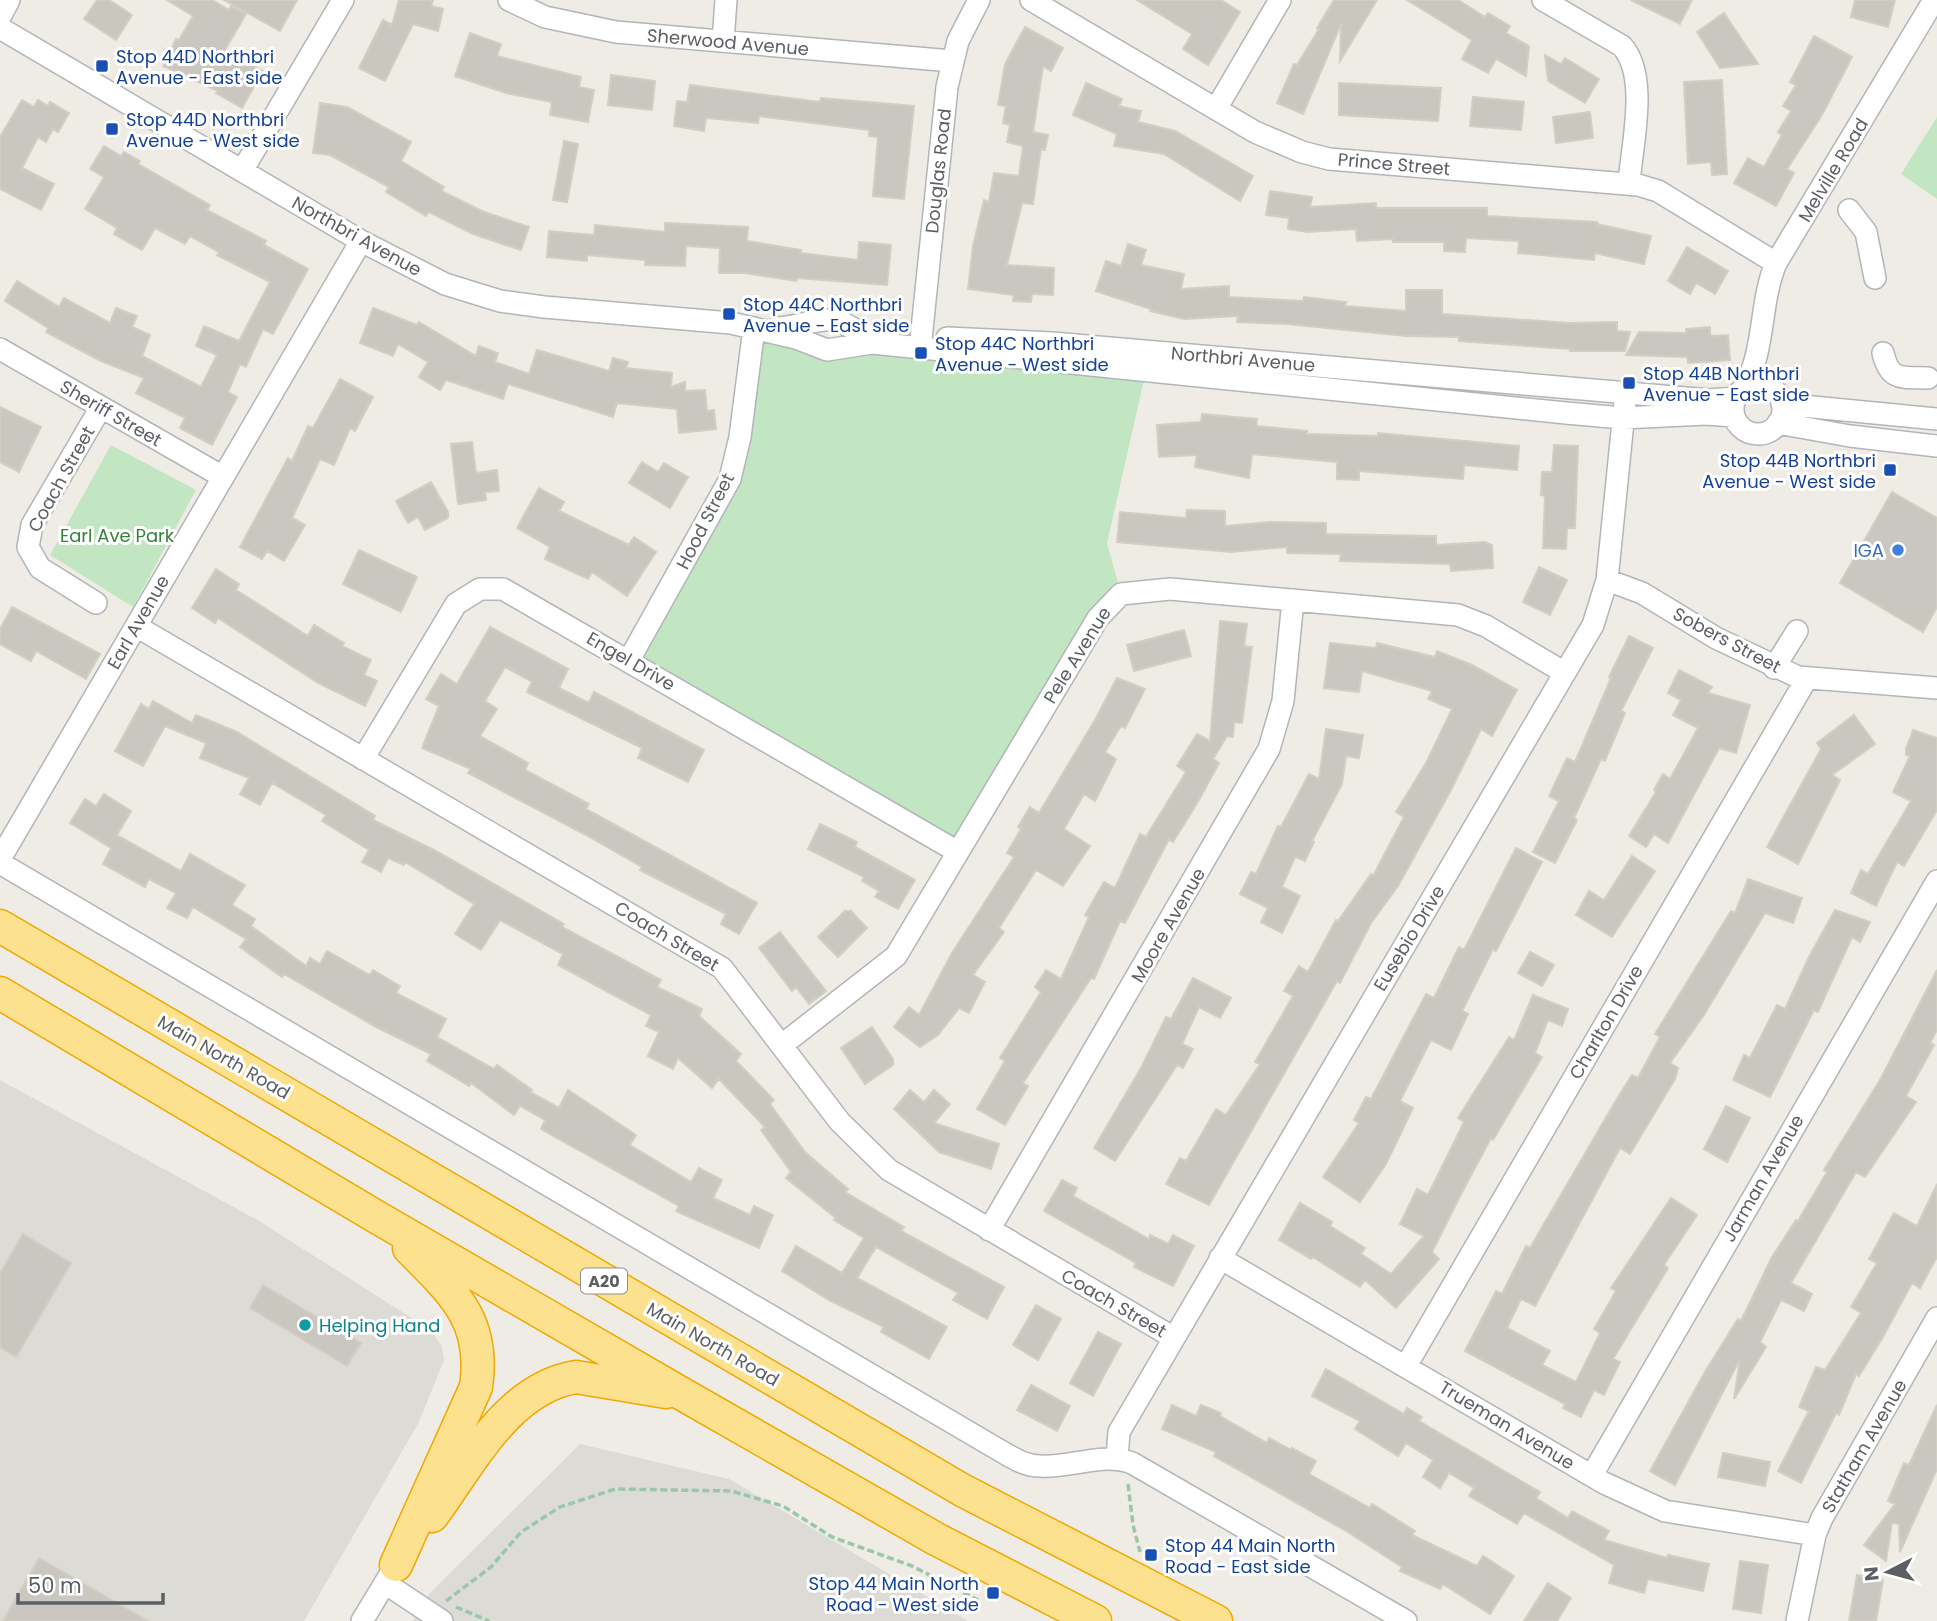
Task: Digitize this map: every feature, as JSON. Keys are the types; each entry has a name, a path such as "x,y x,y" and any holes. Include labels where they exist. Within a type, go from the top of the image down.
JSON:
{"highway":[{"name":"Main North Road","path":"0,926 962,1490 1216,1621"},
{"path":"0,993 380,1219 684,1395 936,1539 1095,1621"},
{"path":"380,1219 461,1301 468,1314 478,1359 476,1387 390,1574"},
{"path":"390,1574 509,1412 531,1393 561,1379 576,1377 684,1395"}],"street":[{"path":"0,17 9,0"},
{"path":"242,170 343,0"},
{"name":"Sherwood Avenue","path":"509,0 545,16 579,26 616,32 952,61"},
{"path":"723,41 726,0"},
{"name":"Douglas Road","path":"920,343 938,152 952,61 967,20 979,0"},
{"name":"Prince Street","path":"1031,0 1279,144 1329,159 1629,183 1658,191 1776,263"},
{"path":"1216,109 1280,0"},
{"path":"1543,0 1622,46 1632,57 1637,75 1629,183"},
{"name":"Melville Road","path":"1738,400 1760,350 1767,283 1776,263 1934,0"},
{"name":"Northbri Avenue","path":"0,28 361,241 444,284 500,301 754,328 787,328 823,320 838,321 855,332 871,337 1622,418 1706,414 1738,400"},
{"path":"1849,211 1866,232 1875,278"},
{"name":"Earl Avenue","path":"0,861 361,241"},
{"name":"Northbri Avenue","path":"754,328 796,338 827,350 872,344 1052,343 1709,400 1738,400"},
{"name":"Hood Street","path":"629,660 730,479 740,436 754,328"},
{"name":"Sheriff Street","path":"0,349 223,477"},
{"name":"Melville Road","path":"1760,350 1768,386"},
{"path":"1883,353 1886,369 1892,374 1928,378"},
{"path":"1756,384 1768,386 1780,396 1780,414 1765,433 1750,433 1738,400 1756,384"},
{"name":"Eusebio Drive","path":"1117,1458 1119,1432 1593,625 1606,580 1626,392"},
{"name":"Coach Street","path":"96,603 40,568 28,547 32,525 101,407"},
{"path":"1780,414 1937,419"},
{"path":"1780,414 1850,436 1937,446"},
{"name":"Sobers Street","path":"1606,580 1642,593 1716,638 1774,668 1807,678 1937,688"},
{"name":"Engel Drive","path":"363,759 456,604 480,589 503,589 958,852"},
{"name":"Pele Avenue","path":"782,1045 896,956 1098,618 1114,598 1133,590 1170,589 1458,615 1486,626 1565,673"},
{"name":"Moore Avenue","path":"989,1230 1269,750 1283,701 1293,600"},
{"name":"Coach Street","path":"136,626 722,968 840,1122 889,1170 1174,1338"},
{"path":"1774,668 1797,631"},
{"name":"Charlton Drive","path":"1406,1366 1807,678"},
{"path":"0,861 1024,1464 1039,1466 1117,1458 1171,1483 1406,1621"},
{"name":"Jarman Avenue","path":"1592,1475 1937,881"},
{"name":"Trueman Avenue","path":"1220,1258 1592,1475 1665,1511 1815,1535"},
{"name":"Statham Avenue","path":"1797,1621 1815,1535 1831,1499 1937,1318"},
{"path":"362,1621 390,1574 442,1621"}],"path":[{"path":"1117,1458 1129,1487 1133,1525 1140,1554"},
{"path":"489,1621 445,1602 491,1567 521,1532 560,1507 615,1489 731,1491 783,1506 832,1537 912,1566 978,1600"}],"shaded area":[{"path":"0,1080 259,1221 429,1329 441,1344 444,1360 419,1422 304,1621 0,1621"},
{"path":"580,1444 729,1479 968,1621 413,1621 429,1594"}],"green space":[{"path":"1937,117 1937,199 1901,174"},
{"path":"754,328 796,338 1146,371 1107,543 1121,594 958,852 629,660 721,499"},
{"name":"Earl Ave Park","path":"111,445 196,490 133,607 50,555"}],"building":[{"path":"97,0 109,0 132,15 116,40 84,19"},
{"path":"167,0 212,0 229,10 231,6 246,14 225,50 263,71 242,108 216,93 218,91 163,66 176,39 179,40 193,16"},
{"path":"224,0 297,0 280,31"},
{"path":"399,0 433,0 431,6 443,9 438,31 413,24 385,81 359,68 383,20 392,25"},
{"path":"1137,0 1221,0 1240,12 1208,65 1183,49 1192,34"},
{"path":"1334,0 1377,0 1340,61 1341,24 1303,114 1277,103 1294,64 1297,65"},
{"path":"1407,0 1458,0 1485,17 1488,13 1510,26 1506,33 1529,46 1526,76 1496,59 1488,73 1462,59 1472,40"},
{"path":"1631,0 1692,0 1680,24"},
{"path":"1855,0 1895,0 1888,27 1851,17"},
{"path":"1724,13 1758,64 1720,68 1697,32"},
{"path":"1025,27 1063,48 1051,71 1043,66 1033,132 1048,135 1045,150 1041,149 1033,204 1022,203 1007,265 1054,268 1053,295 1032,294 1031,302 1013,301 1014,295 968,289 973,246 984,200 989,202 994,173 1019,176 1023,146 1007,142 1010,125 1003,123 1006,106 998,105 1005,64"},
{"path":"470,33 501,44 497,56 581,77 579,87 594,90 588,122 550,115 552,102 506,93 455,76"},
{"path":"1814,36 1852,57 1822,115 1787,169 1794,173 1776,206 1734,183 1748,158 1764,167 1782,135 1778,132 1791,111 1783,106 1796,85 1790,82"},
{"path":"1545,55 1561,64 1565,58 1599,79 1585,103 1548,81"},
{"path":"611,75 655,81 652,110 608,105"},
{"path":"1722,80 1727,174 1712,175 1711,162 1688,164 1684,82"},
{"path":"1086,83 1122,99 1119,106 1141,111 1138,122 1175,131 1253,176 1240,201 1164,154 1114,146 1117,134 1073,115"},
{"path":"1339,83 1441,88 1438,121 1339,115"},
{"path":"690,85 820,102 821,98 914,106 904,199 873,196 878,137 869,136 869,130 759,116 758,123 706,118 704,131 674,126 677,101 687,102"},
{"path":"1473,97 1524,102 1521,130 1470,126"},
{"path":"22,100 34,107 38,100 48,106 50,102 69,113 58,132 53,129 46,142 38,137 22,168 54,184 41,210 0,189 0,137"},
{"path":"320,103 347,107 411,142 401,161 444,187 441,191 484,212 529,227 521,250 473,234 429,212 426,216 386,192 389,187 330,155 313,153"},
{"path":"1590,112 1593,138 1556,143 1553,117"},
{"path":"564,141 578,144 567,202 553,200"},
{"path":"104,146 121,156 124,152 140,161 138,164 210,205 207,210 266,241 264,245 308,269 273,334 263,329 246,367 240,364 228,392 237,397 212,445 180,428 185,418 136,393 144,378 101,361 46,332 48,328 5,301 17,281 59,307 64,298 110,323 116,308 137,316 132,327 150,335 142,356 201,387 217,355 196,346 204,326 239,341 270,282 217,255 219,252 190,236 185,244 155,228 142,250 114,234 117,228 85,209 104,177 90,169"},
{"path":"1270,191 1312,197 1310,207 1376,203 1376,208 1487,208 1487,216 1597,222 1651,236 1644,264 1595,253 1594,260 1518,253 1519,241 1466,238 1465,252 1444,251 1444,242 1393,242 1393,239 1357,241 1356,229 1308,232 1288,229 1289,218 1266,215"},
{"path":"665,223 748,227 747,241 801,250 800,253 858,260 859,242 891,245 887,285 797,278 796,281 745,273 719,273 720,248 686,246 685,266 645,265 645,260 587,255 587,261 547,257 549,231 594,235 595,225 665,232"},
{"path":"1128,244 1146,250 1141,265 1184,274 1181,289 1229,286 1229,297 1303,301 1304,297 1346,302 1345,306 1406,311 1406,290 1442,290 1442,314 1570,323 1617,322 1617,331 1630,332 1625,351 1570,351 1459,341 1459,337 1406,336 1287,324 1237,322 1238,316 1184,319 1150,311 1151,309 1096,291 1106,261 1121,266"},
{"path":"1687,247 1728,271 1715,294 1696,283 1690,294 1668,281"},
{"path":"373,308 417,325 419,322 476,356 479,346 498,353 495,362 529,374 537,350 609,371 613,358 628,362 626,368 672,373 671,387 685,382 685,391 705,390 707,411 714,410 716,429 679,433 677,409 617,403 613,417 508,384 503,399 446,380 440,390 419,377 428,362 398,344 393,356 360,343"},
{"path":"1710,327 1710,336 1728,335 1730,360 1688,363 1687,357 1626,355 1639,332 1686,333 1686,329"},
{"path":"340,379 373,397 355,431 350,428 334,465 320,459 292,518 305,525 284,561 267,551 262,559 240,547 288,458 292,461 308,426 313,428"},
{"path":"0,407 41,427 19,472 0,462"},
{"path":"1202,414 1257,419 1256,426 1307,431 1307,434 1378,436 1378,433 1519,446 1517,470 1464,465 1463,479 1359,471 1359,480 1337,479 1337,462 1252,454 1249,478 1195,467 1197,455 1159,457 1157,425 1201,422"},
{"path":"472,442 476,473 497,470 499,491 485,492 486,500 458,504 451,444"},
{"path":"1554,445 1578,446 1575,528 1567,528 1566,549 1543,548 1545,496 1541,495 1542,472 1552,472"},
{"path":"642,462 658,472 664,463 688,477 670,508 629,483"},
{"path":"431,482 448,512 448,518 425,530 418,517 408,523 396,501"},
{"path":"539,488 564,502 559,511 629,545 634,537 656,552 627,596 592,572 588,579 545,559 550,547 517,528"},
{"name":"IGA","path":"1892,492 1937,518 1937,607 1923,632 1840,583"},
{"path":"1187,510 1225,511 1225,526 1271,522 1326,523 1326,534 1436,536 1436,545 1485,542 1492,545 1493,568 1451,571 1450,564 1340,561 1341,554 1287,553 1287,547 1231,552 1117,542 1120,512 1186,518"},
{"path":"359,550 417,577 401,612 343,584"},
{"path":"1539,567 1567,580 1550,615 1523,602"},
{"path":"216,569 239,584 236,590 308,636 314,625 344,643 342,646 371,660 364,675 377,681 365,706 318,683 218,618 215,623 192,608"},
{"path":"12,607 100,654 86,679 36,651 31,661 0,644 0,629"},
{"path":"1220,621 1247,624 1244,646 1252,647 1242,723 1234,722 1233,737 1227,736 1213,759 1219,763 1199,800 1173,842 1169,839 1125,923 1120,921 1094,979 1091,978 1023,1083 1028,1086 1005,1125 977,1109 1005,1061 1000,1058 1041,992 1035,987 1046,970 1061,979 1089,917 1085,915 1104,882 1115,888 1140,834 1146,837 1186,772 1177,766 1197,734 1210,741"},
{"path":"490,627 568,669 559,688 589,703 594,692 704,750 688,782 638,758 642,748 527,692 532,682 505,667 485,701 497,709 480,736 528,763 525,770 589,804 586,809 757,903 739,934 721,924 726,914 640,870 642,867 586,835 468,773 471,769 422,748 439,706 426,699 441,674 457,684"},
{"path":"1184,630 1191,656 1134,671 1127,645"},
{"path":"1629,636 1653,648 1621,711 1625,713 1605,761 1601,759 1574,818 1577,820 1555,863 1533,852 1559,801 1549,796 1567,758 1575,762 1611,678 1609,677"},
{"path":"1330,643 1376,648 1377,643 1435,657 1437,651 1472,665 1517,690 1492,736 1481,729 1398,886 1371,923 1340,983 1337,981 1209,1205 1166,1184 1180,1158 1186,1161 1216,1109 1226,1115 1260,1064 1255,1062 1293,996 1284,991 1299,966 1308,972 1336,920 1338,921 1371,874 1373,876 1404,817 1396,812 1426,763 1452,709 1428,699 1432,691 1362,671 1359,692 1324,688"},
{"path":"1679,670 1712,687 1708,693 1750,705 1736,753 1719,748 1668,843 1654,834 1646,847 1629,836 1656,792 1654,790 1663,774 1670,779 1698,728 1673,715 1681,700 1668,693"},
{"path":"1117,678 1145,689 1125,728 1121,726 1105,752 1116,759 1095,801 1084,794 1064,829 1090,846 1063,886 1036,870 999,928 1004,932 973,975 985,982 969,1013 959,1008 938,1035 920,1047 894,1027 909,1007 919,1015 952,953 1014,857 1007,853 1021,829 1018,827 1030,807 1039,813"},
{"path":"153,701 192,723 196,715 237,732 375,816 373,820 434,850 564,924 562,927 661,980 657,987 702,1009 699,1016 741,1054 736,1061 774,1100 770,1104 805,1152 848,1189 845,1192 904,1227 901,1231 1004,1287 987,1319 953,1300 958,1293 876,1247 857,1278 947,1327 929,1359 881,1332 884,1327 829,1300 782,1271 796,1246 842,1273 864,1238 834,1220 836,1218 786,1178 791,1172 761,1130 765,1127 719,1079 712,1088 678,1058 673,1069 648,1056 659,1032 646,1026 651,1015 558,965 563,954 500,920 481,950 455,934 474,904 405,862 404,865 388,858 381,872 362,862 369,850 322,821 326,815 272,783 260,805 240,794 249,778 200,758 206,743 165,726 143,766 115,751 141,704 149,709"},
{"path":"1854,715 1875,744 1832,775 1840,780 1798,864 1767,847 1821,749 1817,743"},
{"path":"1326,729 1363,735 1359,758 1346,756 1342,784 1312,841 1314,842 1305,861 1295,857 1282,887 1300,896 1282,933 1261,922 1268,908 1240,894 1251,872 1256,874 1278,826 1281,827 1309,774 1319,779"},
{"path":"1913,730 1937,738 1937,810 1904,866 1897,862 1876,906 1851,893 1861,870 1868,874 1911,801 1893,792 1910,756 1906,755 1906,749"},
{"path":"104,794 131,811 117,835 181,871 190,854 245,885 232,905 255,919 251,926 306,966 310,958 320,964 327,951 370,975 373,970 400,986 396,993 446,1019 437,1037 494,1069 497,1065 532,1090 530,1092 559,1108 568,1090 636,1135 630,1145 691,1182 699,1168 722,1180 713,1198 750,1215 754,1206 773,1215 759,1248 676,1211 679,1206 541,1129 545,1120 520,1106 514,1115 471,1083 469,1086 427,1061 431,1054 376,1027 284,974 282,977 240,947 246,939 193,907 187,918 167,908 176,893 149,879 145,887 103,864 111,848 70,823 85,799 96,806"},
{"path":"820,824 857,842 855,847 915,880 898,909 875,897 879,891 862,881 864,877 808,849"},
{"path":"1516,848 1542,862 1462,1011 1468,1014 1451,1050 1431,1040 1400,1101 1413,1108 1386,1164 1360,1202 1323,1177 1359,1123 1354,1120 1366,1097 1371,1099 1426,994 1434,998 1459,947 1464,950"},
{"path":"1632,856 1655,871 1612,937 1576,915 1589,891 1604,900"},
{"path":"1748,879 1802,898 1793,923 1765,913 1704,1015 1670,1063 1678,1068 1675,1079 1630,1154 1620,1148 1535,1306 1521,1299 1507,1328 1550,1351 1542,1365 1576,1382 1600,1333 1594,1329 1616,1291 1611,1288 1671,1198 1697,1215 1664,1265 1668,1268 1613,1359 1620,1362 1604,1395 1594,1390 1581,1417 1563,1408 1565,1404 1465,1351 1496,1291 1502,1294 1526,1246 1530,1248 1632,1075 1638,1078 1660,1037 1655,1034 1731,911 1735,913"},
{"path":"1835,910 1870,922 1860,942 1852,937 1818,1012 1814,1010 1770,1097 1733,1080 1744,1055 1750,1058 1777,1005 1785,1009"},
{"path":"845,911 851,911 867,928 838,957 818,937"},
{"path":"780,932 826,991 809,1004 796,987 792,991 759,948"},
{"path":"1530,952 1554,965 1542,986 1518,973"},
{"path":"1937,970 1937,1030 1930,1043 1934,1045 1906,1096 1916,1102 1865,1177 1856,1172 1791,1283 1812,1294 1804,1311 1781,1300 1760,1342 1766,1347 1734,1399 1740,1359 1675,1485 1650,1471 1706,1370 1738,1319 1741,1321 1772,1257 1796,1220 1798,1221 1827,1172 1824,1170 1880,1080"},
{"path":"1193,978 1231,998 1220,1018 1199,1007 1182,1044 1193,1049 1183,1068 1177,1065 1115,1161 1094,1148 1141,1068 1166,1017 1171,1019"},
{"path":"1533,995 1568,1009 1562,1026 1548,1020 1535,1053 1542,1057 1493,1140 1491,1138 1459,1198 1432,1252 1439,1259 1396,1308 1365,1280 1360,1287 1313,1257 1311,1259 1279,1240 1300,1203 1332,1222 1330,1226 1365,1248 1361,1254 1391,1274 1424,1236 1400,1224 1417,1189 1428,1195 1464,1122 1458,1118 1509,1037 1514,1040"},
{"path":"872,1027 893,1059 893,1065 865,1084 841,1048"},
{"path":"910,1090 924,1102 934,1090 950,1104 934,1123 999,1144 991,1169 939,1152 894,1109"},
{"path":"1726,1106 1750,1118 1727,1162 1704,1149"},
{"path":"1062,1180 1077,1188 1073,1196 1149,1239 1150,1235 1168,1244 1173,1235 1194,1246 1173,1286 1134,1267 1136,1263 1044,1211"},
{"path":"1937,1184 1937,1257 1920,1288 1912,1283 1859,1376 1856,1374 1839,1415 1836,1413 1801,1483 1778,1471 1809,1411 1799,1407 1816,1367 1825,1370 1861,1313 1851,1307 1877,1263 1869,1259 1894,1213 1917,1226"},
{"path":"23,1234 71,1263 16,1357 0,1347 0,1273"},
{"name":"Helping Hand","path":"263,1285 361,1343 347,1366 250,1308"},
{"path":"1036,1305 1061,1319 1038,1360 1013,1345"},
{"path":"1098,1332 1121,1344 1093,1396 1070,1383"},
{"path":"1326,1369 1404,1414 1407,1408 1422,1417 1419,1421 1540,1492 1536,1498 1568,1518 1572,1511 1609,1531 1604,1540 1667,1558 1668,1555 1709,1564 1703,1591 1648,1579 1644,1593 1609,1583 1614,1565 1524,1513 1517,1524 1469,1496 1474,1488 1449,1473 1440,1488 1423,1477 1433,1460 1406,1443 1398,1456 1355,1429 1360,1421 1312,1396"},
{"path":"1031,1385 1070,1406 1057,1431 1017,1410"},
{"path":"1172,1405 1196,1416 1201,1405 1221,1413 1220,1416 1267,1443 1269,1438 1291,1450 1292,1448 1316,1461 1309,1474 1370,1508 1372,1504 1415,1531 1412,1535 1477,1566 1483,1556 1514,1576 1490,1614 1443,1584 1440,1589 1400,1571 1402,1567 1346,1531 1214,1456 1216,1452 1162,1429"},
{"path":"1937,1405 1937,1469 1900,1552 1899,1524 1892,1523 1886,1561 1864,1545 1895,1504 1888,1501 1904,1463 1909,1465"},
{"path":"1723,1453 1770,1462 1765,1486 1718,1477"},
{"path":"39,1558 148,1621 3,1621"},
{"path":"1740,1561 1768,1565 1761,1613 1733,1609"},
{"path":"1857,1575 1883,1580 1876,1621 1849,1621"},
{"path":"1548,1583 1571,1598 1557,1621 1524,1621"}],"place":[{"name":"Stop 44D Northbri Avenue - East side","path":"102,66"},
{"name":"Stop 44D Northbri Avenue - West side","path":"112,129"},
{"name":"Stop 44C Northbri Avenue - East side","path":"729,314"},
{"name":"Stop 44C Northbri Avenue - West side","path":"921,353"},
{"name":"Stop 44B Northbri Avenue - East side","path":"1629,383"},
{"name":"Stop 44B Northbri Avenue - West side","path":"1890,470"},
{"name":"IGA","path":"1898,550"},
{"name":"Helping Hand","path":"305,1325"},
{"name":"Stop 44 Main North Road - East side","path":"1151,1555"},
{"name":"Stop 44 Main North Road - West side","path":"993,1593"}]}
